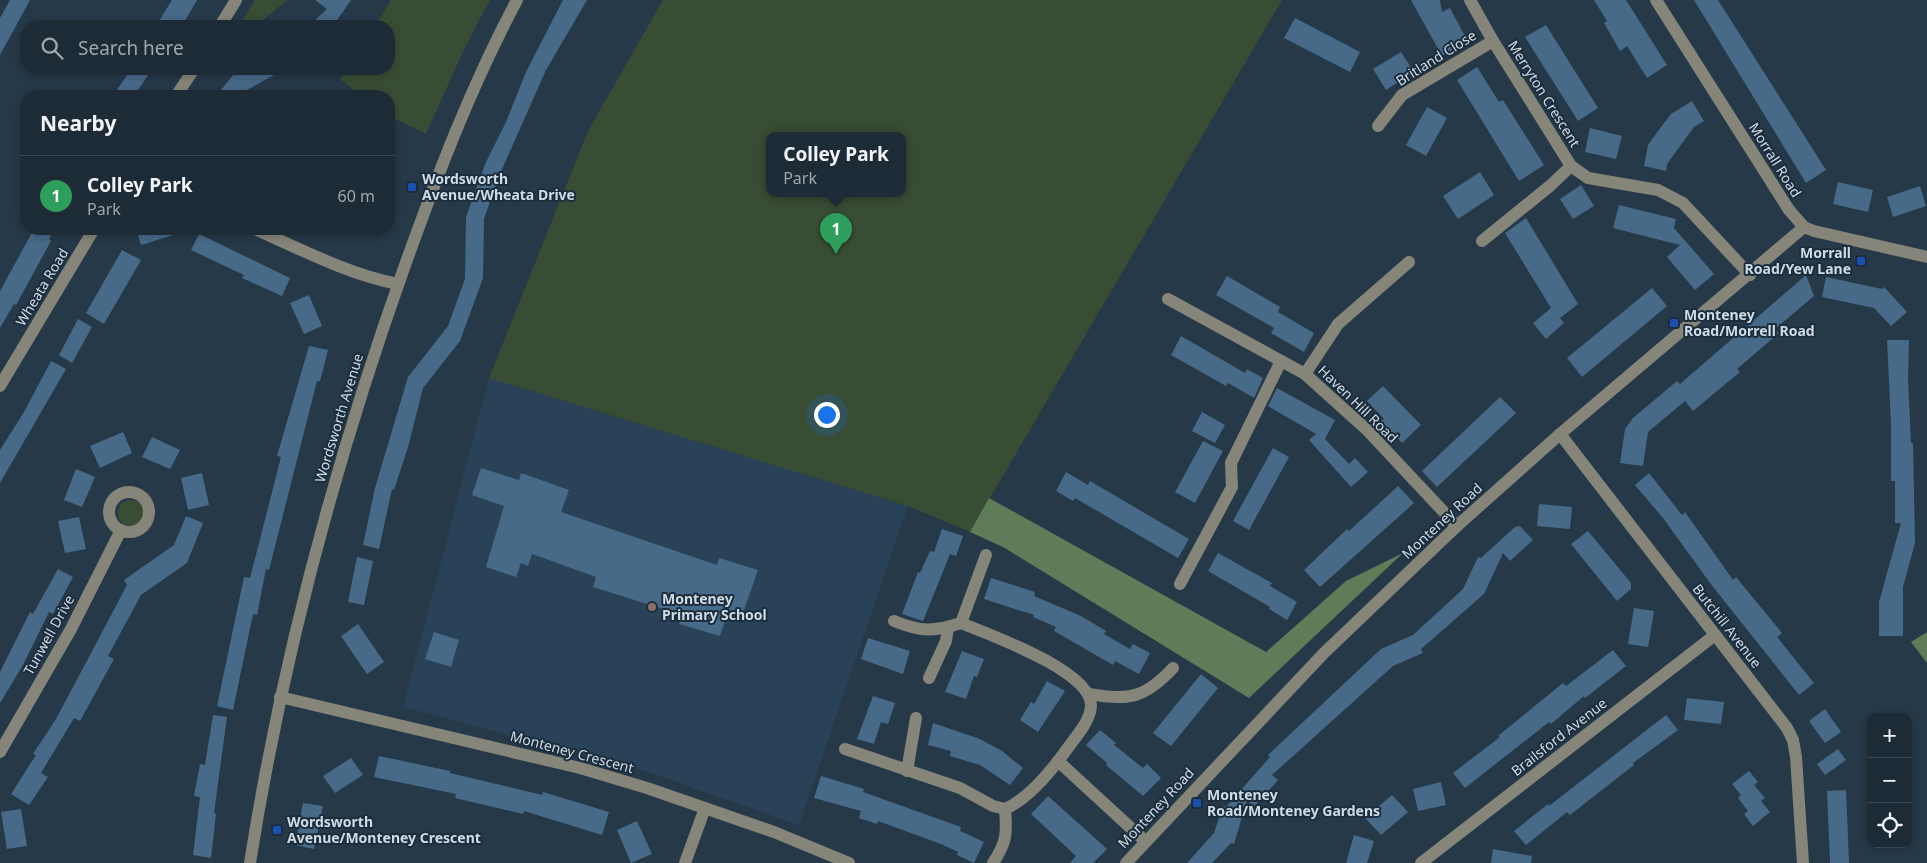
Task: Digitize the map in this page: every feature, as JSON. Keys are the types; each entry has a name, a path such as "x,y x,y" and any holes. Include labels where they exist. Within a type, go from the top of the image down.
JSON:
{"street":[{"path":"224,20 236,0"},
{"name":"Wordsworth Avenue","path":"250,863 280,697 314,553 369,368 398,284 463,112 491,48 517,0"},
{"name":"Merryton Crescent","path":"1470,0 1493,41 1571,166 1588,178 1658,190 1683,203 1750,275"},
{"name":"Morrall Road","path":"1656,0 1789,210 1804,227 1826,235 1927,257"},
{"name":"Britland Close","path":"1378,126 1402,95 1493,41"},
{"path":"180,90 190,75"},
{"path":"1482,241 1551,185 1571,166"},
{"name":"Monteney Road","path":"1126,863 1324,653 1457,526 1560,434 1750,275 1804,227"},
{"name":"Wheata Road","path":"0,386 90,235"},
{"path":"268,235 338,267 375,280 398,284"},
{"path":"1305,374 1338,324 1409,262"},
{"name":"Haven Hill Road","path":"1168,299 1305,374 1366,430 1457,526"},
{"path":"1180,584 1232,487 1231,464 1281,361"},
{"name":"Butchill Avenue","path":"1560,434 1787,728 1793,740 1803,863"},
{"name":"Tunwell Drive","path":"0,752 71,629 121,530"},
{"path":"962,623 986,555"},
{"path":"845,749 960,788 993,806 1005,809 1022,799 1058,761 1088,719 1091,706 1089,694 1082,684 1031,653 962,623 948,628 920,631 894,621"},
{"path":"929,678 946,641 948,628"},
{"name":"Brailsford Avenue","path":"1429,861 1715,635"},
{"path":"1089,694 1114,698 1134,696 1156,686 1173,668"},
{"name":"Monteney Crescent","path":"280,697 567,764 647,788 774,832 848,863"},
{"path":"907,771 916,718"},
{"path":"1058,761 1145,841"},
{"path":"685,863 705,808"},
{"path":"993,863 1004,847 1007,833 1005,809"}],"shaded area":[{"name":"Monteney Primary School","path":"489,378 908,506 799,825 642,770 403,707"}],"green space":[{"path":"255,0 287,0 263,20 243,20"},
{"path":"391,0 490,0 466,45 426,134 395,119 395,90 354,90 340,79 342,75 395,75 395,20 379,20"},
{"path":"663,0 1282,0 970,532 908,506 489,378 588,131"},
{"path":"989,498 1266,652 1346,581 1403,553 1249,698 1003,547 970,532"},
{"path":"131,500 140,504 144,513 140,522 131,526 122,522 118,513 122,504"},
{"path":"1927,632 1927,663 1911,642"}],"building":[{"path":"10,0 30,0 0,55 0,18"},
{"path":"172,0 197,0 185,20 160,20"},
{"path":"315,0 351,0 337,20 315,20 327,9"},
{"path":"563,0 587,0 546,70 499,176 484,219 483,278 460,341 423,388 408,447 394,490 392,489 379,549 363,545 375,488 408,377 448,326 465,279 466,217 486,162 506,122 526,72"},
{"path":"1411,0 1440,0 1442,12 1450,8 1468,42 1442,56"},
{"path":"1594,0 1626,0 1667,65 1647,78 1627,46 1620,51 1604,23 1607,21"},
{"path":"1694,0 1718,0 1826,170 1806,183"},
{"path":"1295,18 1360,52 1350,72 1284,38"},
{"path":"1546,25 1598,108 1578,121 1525,37"},
{"path":"1401,52 1414,72 1386,90 1373,69"},
{"path":"1477,67 1499,102 1503,100 1544,165 1519,181 1457,80"},
{"path":"127,75 148,75 138,90 117,90"},
{"path":"233,75 274,75 247,90 221,90"},
{"path":"1692,101 1704,121 1694,127 1667,164 1666,171 1644,166 1648,145 1661,127 1671,114"},
{"path":"1427,107 1447,118 1426,156 1406,145"},
{"path":"1590,128 1622,136 1616,159 1585,152"},
{"path":"1480,172 1494,195 1458,219 1443,196"},
{"path":"1838,182 1873,190 1868,212 1833,204"},
{"path":"1581,185 1594,206 1573,219 1560,199"},
{"path":"1920,186 1926,206 1893,217 1887,197"},
{"path":"1619,205 1676,219 1674,228 1714,274 1695,290 1667,257 1680,245 1613,228"},
{"path":"1526,218 1578,304 1560,318 1564,323 1546,339 1533,323 1551,308 1505,233"},
{"path":"31,235 51,235 49,239 51,241 16,305 14,304 0,328 0,291"},
{"path":"138,235 173,235 141,245"},
{"path":"198,235 201,235 290,278 282,296 242,278 244,275 191,250"},
{"path":"122,250 141,260 104,324 86,313"},
{"path":"1806,275 1814,296 1775,329 1779,333 1737,369 1740,372 1693,411 1685,401 1648,432 1643,466 1620,463 1625,429 1633,418 1677,381 1680,384"},
{"path":"1227,276 1280,307 1278,312 1314,333 1304,352 1271,333 1274,328 1216,295"},
{"path":"1826,277 1882,289 1884,287 1907,312 1891,326 1874,308 1822,297"},
{"path":"1652,288 1667,306 1582,377 1567,358"},
{"path":"309,295 322,326 304,334 290,303"},
{"path":"78,319 92,327 72,363 59,355"},
{"path":"1181,336 1245,373 1247,369 1263,378 1254,398 1228,383 1226,386 1171,355"},
{"path":"1887,340 1909,340 1908,380 1911,443 1913,443 1915,543 1903,587 1903,636 1879,636 1879,602 1901,523 1895,523 1895,481 1891,481 1891,423"},
{"path":"309,346 328,350 320,381 317,381 269,570 266,569 257,615 253,614 233,710 217,706 244,577 250,578 281,457 277,456"},
{"path":"51,361 66,369 0,483 0,450 24,412"},
{"path":"1383,386 1421,425 1402,443 1381,421 1384,419 1367,401"},
{"path":"1277,388 1335,420 1325,439 1349,464 1355,458 1368,472 1351,487 1309,440 1316,434 1268,406"},
{"path":"1500,397 1516,413 1437,487 1422,471"},
{"path":"1202,412 1225,425 1215,443 1192,431"},
{"path":"123,432 132,453 100,468 90,446"},
{"path":"152,437 180,450 170,469 142,457"},
{"path":"1203,441 1223,451 1195,503 1175,492"},
{"path":"1273,448 1289,457 1249,530 1233,521"},
{"path":"481,468 519,480 521,473 569,490 561,512 717,565 719,558 758,570 740,622 726,618 720,636 679,624 682,615 593,587 596,577 532,554 528,566 521,563 516,577 486,567 504,506 472,495"},
{"path":"76,469 95,477 82,507 64,500"},
{"path":"1066,472 1088,485 1090,481 1189,539 1178,558 1075,498 1073,501 1056,491"},
{"path":"202,473 209,505 188,510 181,478"},
{"path":"1649,473 1682,515 1685,512 1733,580 1736,577 1782,633 1777,637 1814,683 1799,695 1710,583 1663,518 1635,485"},
{"path":"1398,486 1414,503 1320,587 1304,570 1347,529 1349,531"},
{"path":"1539,504 1572,507 1570,529 1537,526"},
{"path":"186,516 203,523 187,563 141,595 108,656 114,659 80,721 74,718 41,773 48,777 29,805 11,794 36,755 33,754 56,719 127,585 124,580 174,545"},
{"path":"79,517 86,549 65,553 58,521"},
{"path":"1520,526 1533,540 1510,561 1503,553 1484,594 1421,649 1423,653 1393,666 1272,775 1278,780 1254,807 1247,800 1234,844 1231,843 1212,863 1187,863 1214,833 1223,806 1226,807 1270,757 1268,755 1381,649 1413,635 1463,589 1478,557 1481,558 1515,527"},
{"path":"942,529 963,536 956,556 950,554 923,621 902,614 918,572 920,573 930,551 934,552"},
{"path":"1588,531 1631,583 1631,589 1617,601 1571,544"},
{"path":"1218,553 1272,583 1270,586 1297,602 1287,620 1269,609 1270,607 1208,571"},
{"path":"357,557 373,561 364,605 348,602"},
{"path":"58,569 73,577 53,614 49,612 23,665 0,703 0,672 30,612 33,614"},
{"path":"991,578 1035,592 1034,596 1081,616 1106,631 1104,634 1130,649 1133,644 1150,653 1139,674 1115,661 1113,665 1054,631 1056,627 1033,617 1034,615 984,599"},
{"path":"1634,608 1654,611 1648,647 1628,644"},
{"path":"358,624 384,662 367,674 341,636"},
{"path":"434,632 459,640 451,667 425,659"},
{"path":"868,638 910,651 903,674 861,659"},
{"path":"1613,650 1626,666 1585,698 1584,696 1551,724 1549,722 1465,788 1453,773 1500,737 1498,736 1563,683 1566,686"},
{"path":"962,651 984,659 977,677 974,676 966,699 945,692"},
{"path":"1201,674 1218,688 1171,746 1153,733"},
{"path":"1047,681 1065,691 1038,732 1020,720 1031,702 1034,704"},
{"path":"873,696 895,703 888,724 881,722 874,744 857,739"},
{"path":"1687,698 1724,702 1721,724 1684,720"},
{"path":"1825,709 1841,732 1825,743 1809,721"},
{"path":"213,715 227,717 214,813 216,814 211,858 193,855 200,797 194,796 200,764 205,765"},
{"path":"1666,715 1678,730 1633,763 1634,765 1570,815 1567,812 1526,845 1514,831 1548,804 1549,806"},
{"path":"933,723 980,739 1002,751 1023,768 1010,785 980,765 950,756 951,751 928,745"},
{"path":"1100,730 1116,743 1114,745 1143,768 1147,764 1161,778 1143,796 1106,765 1107,763 1086,745"},
{"path":"1838,749 1846,760 1825,775 1817,764"},
{"path":"379,756 450,771 450,773 542,795 543,792 609,812 602,835 524,811 523,814 455,798 456,794 374,777"},
{"path":"351,758 363,775 335,793 323,776"},
{"path":"1749,771 1758,782 1754,785 1765,798 1761,801 1770,812 1753,826 1744,814 1748,811 1738,798 1741,795 1732,784"},
{"path":"821,776 864,789 863,792 961,827 960,831 984,842 974,863 957,855 958,852 941,844 878,821 877,824 859,818 861,811 814,798"},
{"path":"1441,782 1446,805 1418,811 1413,789"},
{"path":"1846,790 1849,863 1830,863 1827,791"},
{"path":"1392,795 1408,812 1381,835 1365,818"},
{"path":"1048,796 1107,849 1093,863 1070,863 1076,856 1031,814"},
{"path":"303,803 323,806 314,849 295,845"},
{"path":"21,809 27,846 7,849 1,812"},
{"path":"637,821 652,854 631,863 617,830"},
{"path":"1354,835 1374,841 1367,863 1346,863"},
{"path":"1493,849 1532,856 1531,863 1491,863"}],"place":[{"name":"Wordsworth Avenue/Wheata Drive","path":"412,187"},
{"name":"Colley Park","path":"836,254"},
{"name":"Morrall Road/Yew Lane","path":"1861,261"},
{"name":"Monteney Road/Morrell Road","path":"1674,323"},
{"name":"Monteney Primary School","path":"652,607"},
{"name":"Monteney Road/Monteney Gardens","path":"1197,803"},
{"name":"Wordsworth Avenue/Monteney Crescent","path":"277,830"}]}
